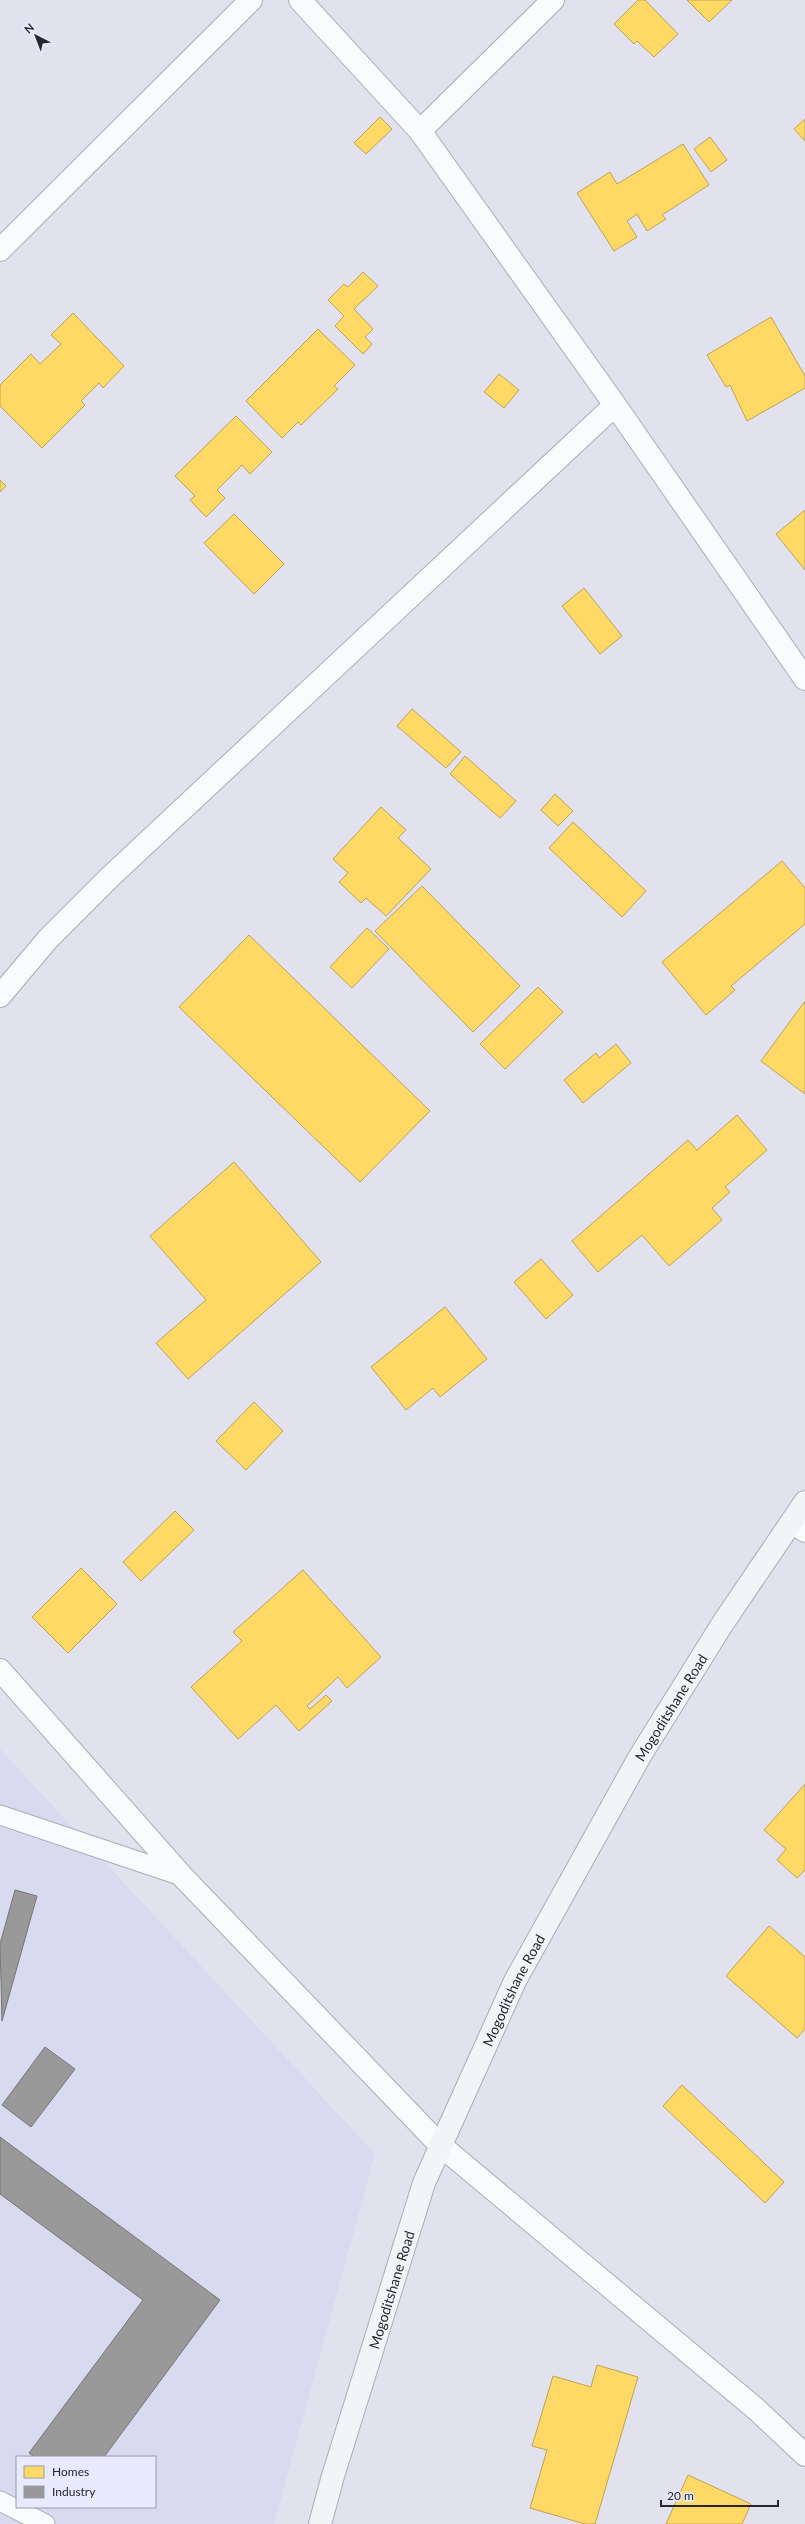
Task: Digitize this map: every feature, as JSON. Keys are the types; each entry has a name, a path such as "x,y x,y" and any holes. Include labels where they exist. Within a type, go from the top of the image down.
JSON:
{"main road":[{"name":"Mogoditshane Road","path":"320,2524 332,2476 422,2190 440,2146 515,1981 585,1852 640,1756 723,1623 798,1527 805,1502"}],"street":[{"path":"0,250 251,0"},
{"path":"300,0 420,131 615,405 805,679"},
{"path":"420,131 553,0"},
{"path":"0,996 48,940 110,877 615,405"},
{"path":"0,1670 182,1876 440,2146 756,2409 805,2455"}],"lane":[{"path":"0,1815 182,1876"},
{"path":"0,2501 45,2524"}],"shaded area":[{"path":"0,1749 375,2154 274,2524 0,2524"}],"building: Homes":[{"path":"638,0 645,0 678,34 654,57 637,41 634,44 614,24"},
{"path":"687,0 732,0 709,22"},
{"path":"380,117 392,129 366,154 354,143"},
{"path":"805,119 805,141 794,129"},
{"path":"710,137 727,160 711,172 694,149"},
{"path":"683,144 709,185 662,215 666,219 647,231 637,214 627,221 637,237 614,251 577,193 610,172 617,184"},
{"path":"363,272 378,286 354,309 373,329 365,337 372,344 363,354 335,326 344,316 328,300 344,284 348,287"},
{"path":"73,313 124,366 103,388 99,383 81,401 85,405 42,448 0,406 0,385 31,354 40,364 61,344 51,335"},
{"path":"771,317 805,376 805,388 747,421 730,385 726,387 707,355"},
{"path":"318,329 355,365 334,386 338,389 301,425 298,422 282,438 246,401"},
{"path":"499,374 519,390 504,408 484,392"},
{"path":"236,416 272,452 250,474 242,465 217,490 225,498 206,517 190,500 195,496 175,476"},
{"path":"0,480 6,486 0,492"},
{"path":"805,510 805,570 776,534"},
{"path":"234,514 284,564 254,594 204,543"},
{"path":"584,588 622,636 600,654 562,606"},
{"path":"412,709 461,752 446,768 397,726"},
{"path":"465,756 516,801 500,818 450,774"},
{"path":"555,794 573,811 558,826 541,810"},
{"path":"381,807 406,830 398,838 431,869 386,916 366,898 361,903 339,882 348,873 333,859"},
{"path":"573,822 646,891 622,917 549,848"},
{"path":"782,861 805,888 805,924 731,986 735,990 706,1015 662,962"},
{"path":"422,886 520,986 473,1032 375,931"},
{"path":"367,928 389,949 352,988 330,967"},
{"path":"249,935 430,1111 360,1182 179,1007"},
{"path":"538,987 563,1012 505,1069 480,1044"},
{"path":"805,1001 805,1094 761,1061"},
{"path":"616,1044 631,1063 583,1103 564,1080 596,1053 599,1058"},
{"path":"737,1115 767,1150 725,1187 730,1192 712,1208 722,1220 669,1266 642,1235 598,1272 572,1241 688,1140 697,1150"},
{"path":"234,1162 321,1262 188,1379 156,1343 206,1300 150,1236"},
{"path":"541,1259 573,1295 546,1319 514,1282"},
{"path":"445,1307 487,1359 440,1397 433,1388 406,1410 371,1367"},
{"path":"254,1402 283,1431 246,1470 216,1441"},
{"path":"175,1511 194,1530 141,1581 123,1562"},
{"path":"81,1568 117,1604 68,1653 32,1617"},
{"path":"303,1570 381,1657 347,1688 338,1677 307,1706 310,1709 326,1695 332,1701 299,1731 276,1705 238,1739 191,1687 242,1641 233,1632"},
{"path":"805,1784 805,1870 797,1878 777,1860 786,1849 764,1830"},
{"path":"769,1926 805,1957 805,2029 797,2038 726,1976"},
{"path":"682,2085 784,2182 765,2203 663,2106"},
{"path":"597,2365 638,2377 595,2524 585,2524 530,2508 547,2450 532,2446 553,2376 591,2387"},
{"path":"688,2475 751,2504 742,2524 666,2524"}],"building: Industry":[{"path":"15,1890 37,1896 2,2021 0,1944"},
{"path":"45,2047 75,2069 31,2127 2,2105"},
{"path":"0,2137 220,2300 105,2456 34,2456 29,2453 143,2300 0,2194"}]}
